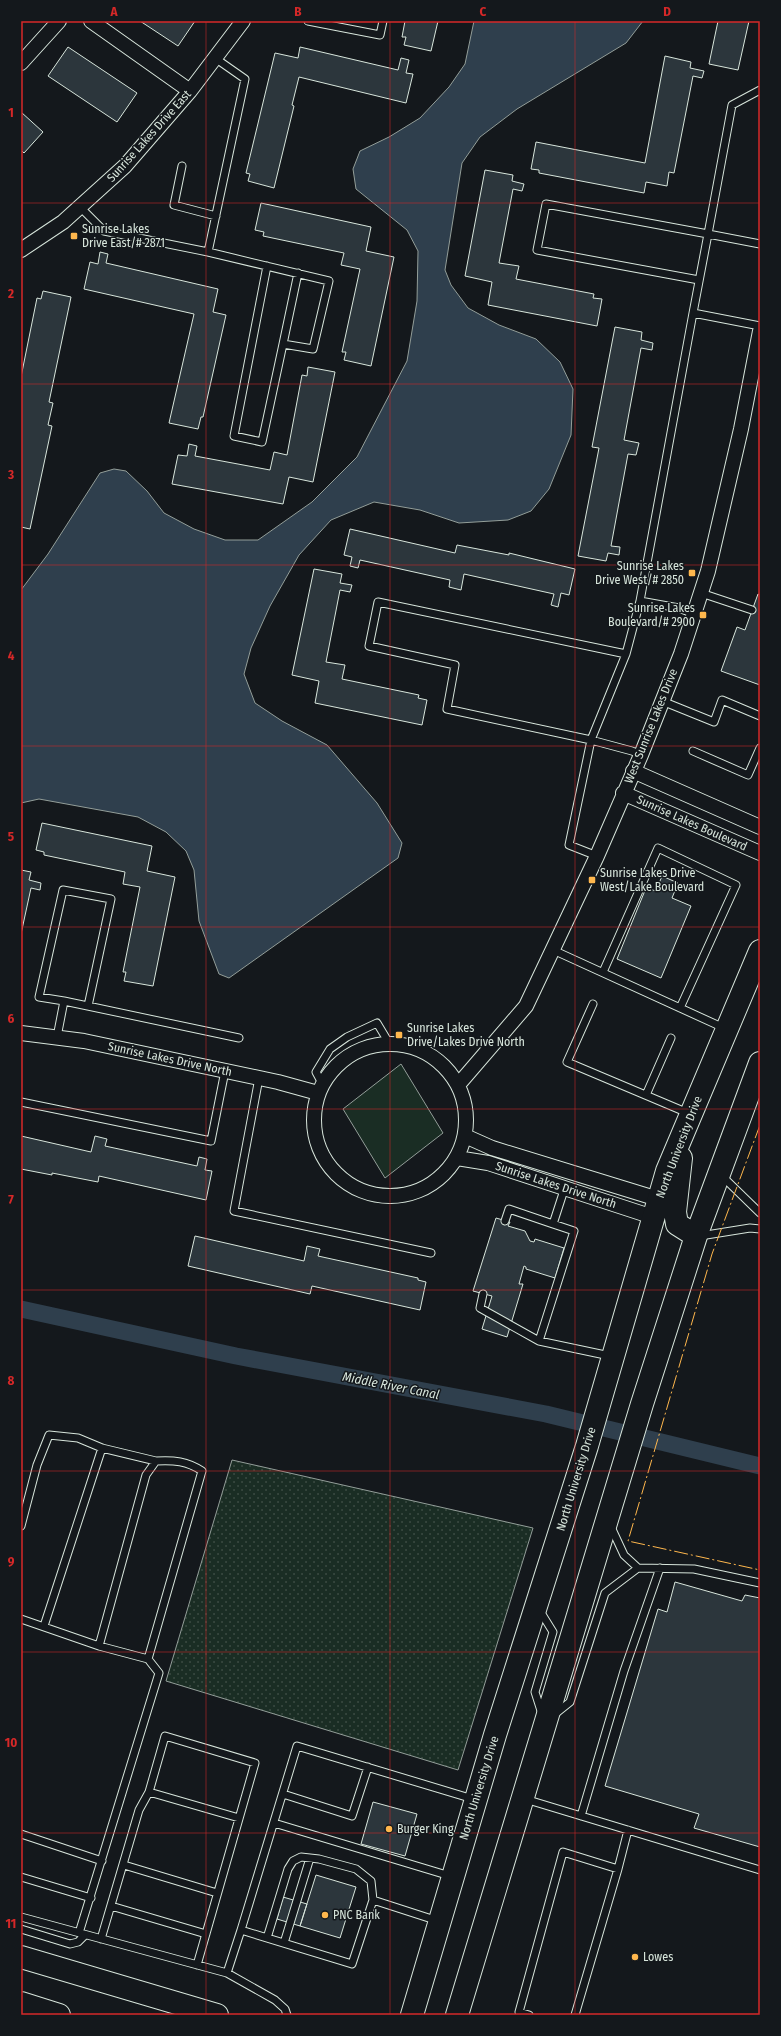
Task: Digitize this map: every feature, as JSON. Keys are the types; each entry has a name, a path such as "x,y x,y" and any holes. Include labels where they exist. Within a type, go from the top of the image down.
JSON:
{"main road":[{"name":"North University Drive","path":"412,2015 476,1800 587,1446 667,1171 760,951"},
{"path":"457,2015 608,1512 642,1404 696,1236 760,1063"},
{"path":"687,1122 675,1212 677,1224 696,1236"},
{"path":"21,1957 217,2015"},
{"path":"21,2003 59,2015"}],"street":[{"path":"21,63 59,21"},
{"path":"91,21 190,91"},
{"name":"Sunrise Lakes Drive East","path":"21,250 63,222 125,166 190,91 243,21"},
{"name":"West Sunrise Lakes Drive","path":"458,1085 526,1006 597,856 623,793 641,755 662,702 708,571 741,429 760,330"},
{"name":"Sunrise Lakes Boulevard","path":"633,771 760,827"},
{"name":"Sunrise Lakes Boulevard","path":"623,793 760,853"},
{"name":"Sunrise Lakes Drive North","path":"21,1033 84,1041 259,1078 320,1088"},
{"path":"389,1043 410,1046 429,1054 446,1068 458,1085 465,1101 467,1118 465,1136 457,1158 446,1173 431,1185 414,1193 395,1197 375,1195 357,1190 341,1179 328,1165 319,1149 314,1124 314,1111 320,1088 329,1073 346,1057 366,1047 389,1043"},
{"name":"Sunrise Lakes Drive North","path":"465,1136 492,1148 655,1208"},
{"name":"Sunrise Lakes Drive North","path":"457,1158 488,1163 565,1187 655,1208"}],"lane":[{"path":"308,21 338,24 380,35 383,21"},
{"path":"208,252 245,79 215,58"},
{"path":"597,856 569,845 591,740 626,654 640,601 732,105 760,90"},
{"path":"182,166 174,205 216,216"},
{"path":"699,280 537,250 546,204 760,244"},
{"path":"80,207 104,230 208,252 329,281 313,350 283,344"},
{"path":"268,266 234,436 262,442 298,273"},
{"path":"693,314 760,326"},
{"path":"701,593 752,610"},
{"path":"640,601 679,608 694,614"},
{"path":"626,654 378,602 369,646 455,665 447,709 591,740 632,751 641,755"},
{"path":"662,702 714,722 722,700 760,716"},
{"path":"693,751 748,775 760,748"},
{"path":"603,972 658,848 736,885 680,1008"},
{"path":"88,1006 111,899 63,890 39,997 239,1038"},
{"path":"553,950 726,1029"},
{"path":"57,1037 64,1001"},
{"path":"593,1004 567,1062 646,1095 687,1122"},
{"path":"320,1088 316,1072 330,1049 347,1037 377,1023 389,1043"},
{"path":"646,1095 671,1038"},
{"path":"21,1102 211,1141 225,1070"},
{"path":"259,1078 234,1212 431,1253"},
{"path":"719,1173 760,1214"},
{"path":"553,1224 565,1187"},
{"path":"505,1221 508,1209 574,1231 539,1342"},
{"path":"696,1236 750,1228 760,1229"},
{"path":"483,1294 480,1308 539,1342 612,1356"},
{"path":"21,1526 37,1465 49,1435 78,1438 102,1448 156,1461 176,1460 192,1465 202,1471 148,1659"},
{"path":"44,1626 102,1448"},
{"path":"99,1646 146,1476 156,1461"},
{"path":"608,1512 612,1532 624,1555 638,1568"},
{"path":"536,1606 553,1632 534,1692 545,1722 570,1702 605,1593 638,1568 694,1569 760,1583"},
{"path":"581,1816 624,1671 660,1568"},
{"path":"21,1619 99,1646 148,1659 159,1673 91,1898 82,1934 78,1942 70,1944 21,1929"},
{"path":"101,1939 139,1810 149,1792 165,1736 255,1763 196,1965"},
{"path":"227,1973 242,1930 297,1746 476,1800"},
{"path":"283,1794 352,1816 368,1767"},
{"path":"149,1792 239,1818"},
{"path":"522,1798 760,1870"},
{"path":"274,1823 453,1877"},
{"path":"575,2015 628,1830"},
{"path":"21,1834 102,1861"},
{"path":"529,2015 519,2012 563,1852 618,1869"},
{"path":"242,1930 267,1938 352,1964 374,1900 371,1881 356,1869 310,1858 301,1857 293,1861 279,1896 267,1938"},
{"path":"284,1943 310,1858"},
{"path":"124,1865 217,1893"},
{"path":"21,1877 91,1898"},
{"path":"374,1900 440,1921"},
{"path":"111,1906 206,1934"},
{"path":"21,1917 227,1973 275,2000 285,2009 287,2015"}],"green space":[{"path":"401,1064 443,1133 385,1178 343,1109"},
{"path":"232,1460 533,1528 458,1770 166,1681"}],"water":[{"path":"474,21 643,21 626,43 517,109 480,137 462,163 445,270 451,285 468,308 499,325 536,339 560,362 573,389 571,435 549,489 531,511 508,520 459,523 420,510 374,502 331,520 299,555 270,606 251,648 244,674 255,703 282,721 327,745 377,803 402,843 398,858 229,978 219,974 199,921 194,870 186,851 166,832 138,817 39,799 21,803 21,590 48,554 100,473 114,469 126,471 147,491 164,513 194,529 225,540 258,540 312,502 357,457 407,361 417,301 418,251 407,230 356,189 353,169 360,151 389,137 420,118 449,87 465,64"}],"building":[{"path":"140,21 195,21 178,46"},
{"path":"405,21 438,21 431,51 404,45 406,37 402,37"},
{"path":"718,21 749,21 738,70 709,64"},
{"path":"68,47 137,93 117,122 48,76"},
{"path":"300,47 398,70 401,58 409,60 406,73 413,74 406,103 299,77 292,105 294,106 274,188 248,181 250,174 246,173 275,53 298,58"},
{"path":"665,56 691,62 690,68 704,71 702,78 693,76 674,173 669,172 667,186 646,182 644,193 539,173 539,170 531,169 536,142 645,163"},
{"path":"21,112 43,132 24,153 21,150"},
{"path":"485,170 513,175 512,181 524,184 522,191 513,189 499,263 519,266 516,279 594,294 593,298 602,299 597,326 488,305 492,282 465,276"},
{"path":"261,203 371,227 366,251 394,257 371,366 344,360 346,352 342,352 360,269 341,265 344,253 263,236 264,232 255,230"},
{"path":"100,252 108,254 106,263 218,289 213,312 226,315 203,417 201,417 198,429 169,423 194,314 84,289 90,262 98,264"},
{"path":"43,291 71,297 49,402 53,403 48,425 52,426 30,529 21,527 21,377 37,298 41,299"},
{"path":"615,327 642,332 641,340 653,343 652,350 641,348 624,440 639,443 636,455 628,454 611,546 620,547 619,555 608,553 606,561 578,556 599,448 592,447"},
{"path":"308,367 335,372 313,482 289,477 283,504 172,484 178,455 187,456 189,444 197,446 195,456 270,470 274,452 287,455 302,375 307,376"},
{"path":"350,529 455,553 457,545 509,555 509,553 575,569 569,595 561,593 558,607 551,605 554,594 464,574 461,590 449,587 450,580 360,560 358,568 350,566 352,557 344,555"},
{"path":"314,569 342,574 340,583 352,585 350,592 340,590 326,662 345,665 342,679 419,695 418,698 427,700 422,725 315,703 319,681 292,675"},
{"path":"758,594 760,595 760,685 721,671 737,627 745,630"},
{"path":"42,823 152,846 147,871 175,877 153,986 124,981 126,972 123,972 140,887 123,884 125,872 44,855 44,852 36,850"},
{"path":"21,870 31,872 29,880 41,883 40,890 31,888 21,934"},
{"path":"662,876 678,883 672,898 691,906 661,978 617,959 646,888 656,891"},
{"path":"21,1136 91,1152 95,1136 107,1139 105,1146 197,1166 199,1157 207,1159 205,1170 212,1171 206,1200 99,1176 98,1182 52,1173 52,1175 21,1169"},
{"path":"496,1218 510,1222 508,1226 525,1231 530,1241 534,1242 535,1239 564,1248 555,1278 526,1269 524,1266 519,1284 523,1284 507,1337 482,1329 492,1296 473,1291"},
{"path":"195,1236 304,1261 307,1246 320,1249 318,1256 418,1278 418,1280 426,1282 420,1310 312,1286 310,1294 188,1266"},
{"path":"675,1582 742,1601 745,1595 760,1598 760,1847 694,1828 699,1814 605,1786 658,1609 667,1612"},
{"name":"Burger King","path":"373,1802 417,1814 405,1856 361,1844"},
{"name":"PNC Bank","path":"316,1875 356,1887 340,1938 300,1926"},
{"path":"283,1897 307,1904 300,1926 277,1919"}],"waterway":[{"name":"Middle River Canal","path":"21,1309 236,1356 546,1414 760,1466"}],"power":[{"path":"760,1125 712,1254 628,1541 760,1570"}],"place":[{"name":"Sunrise Lakes Drive East/# 2871","path":"74,236"},
{"name":"Sunrise Lakes Drive West/# 2850","path":"692,573"},
{"name":"Sunrise Lakes Boulevard/# 2900","path":"703,615"},
{"name":"Sunrise Lakes Drive West/Lake Boulevard","path":"592,880"},
{"name":"Sunrise Lakes Drive/Lakes Drive North","path":"399,1035"},
{"name":"Burger King","path":"389,1829"},
{"name":"PNC Bank","path":"325,1915"},
{"name":"Lowes","path":"635,1957"}]}
